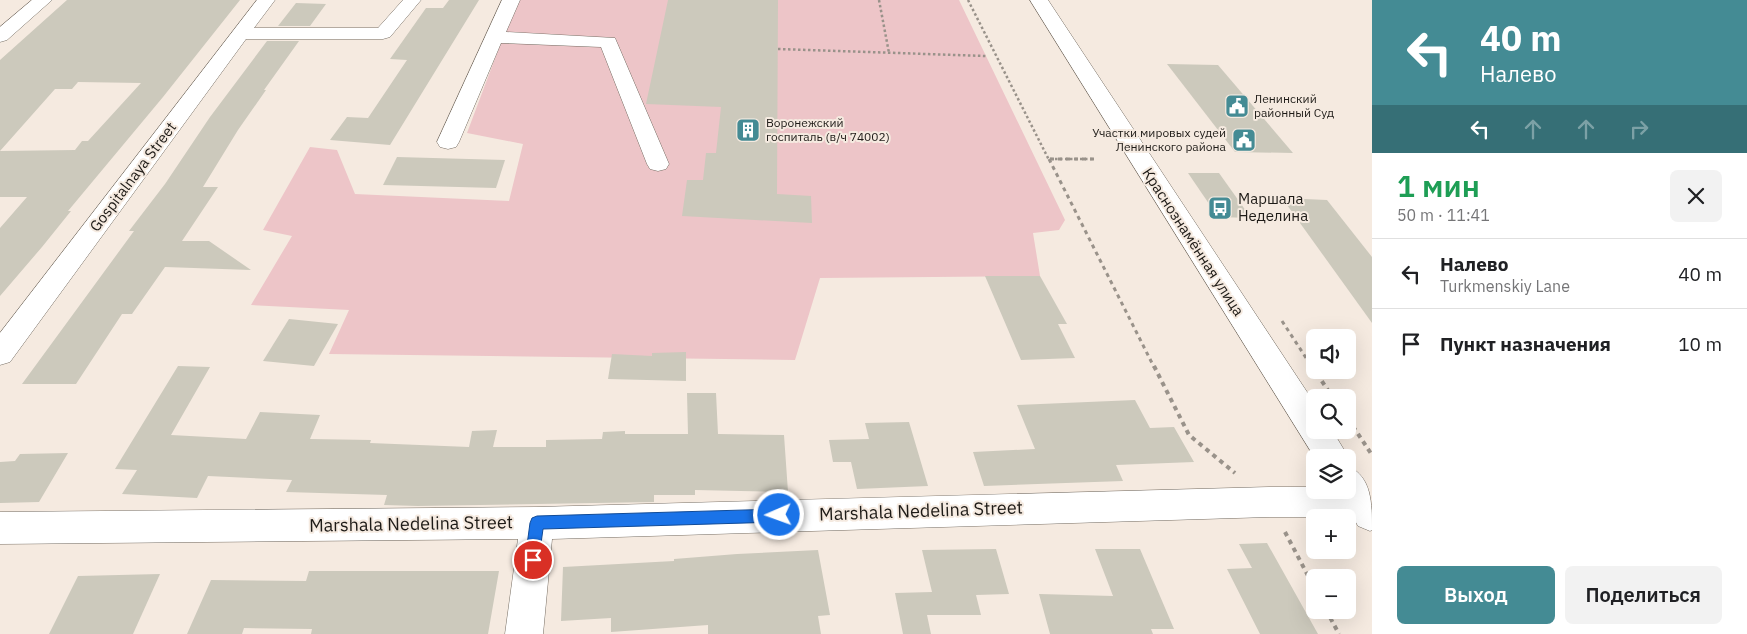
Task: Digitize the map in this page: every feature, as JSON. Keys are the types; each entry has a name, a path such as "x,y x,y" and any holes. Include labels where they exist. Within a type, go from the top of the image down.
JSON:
{"street":[{"path":"0,36 43,0"},
{"name":"Gospitalnaya Street","path":"0,354 266,0"},
{"path":"240,34 383,33 412,0"},
{"path":"448,142 511,0"},
{"name":"Краснознамённая улица","path":"1039,0 1326,449"},
{"path":"495,37 608,42 658,164"},
{"name":"Marshala Nedelina Street","path":"0,528 537,523 1268,502 1363,501"},
{"path":"524,634 537,523"}],"path":[{"path":"879,0 889,53"},
{"path":"968,0 1189,434 1268,502 1306,572"},
{"path":"778,49 986,56"},
{"path":"1050,159 1094,159"},
{"path":"1356,431 1372,455"},
{"path":"1331,619 1339,634"}],"shaded area":[{"path":"517,0 959,0 1065,220 1059,230 1033,233 1040,276 820,278 795,360 329,354 349,310 251,305 292,236 263,230 310,147 337,150 355,194 509,201 523,144 467,133"}],"building":[{"path":"67,0 240,0 163,97 68,211 71,211 42,247 0,296 0,228 27,197 0,197 0,151 0,60","holes":["78,82 141,83 88,141 82,141 75,150 0,151 55,89 72,89"]},
{"path":"449,0 479,0 390,145 330,140 347,117 368,118 407,60 390,59 426,8 443,8"},
{"name":"Воронежский госпиталь (в/ч 74002)","path":"668,0 778,0 777,194 811,196 812,223 682,216 687,180 703,180 706,153 716,153 721,107 646,104"},
{"path":"296,3 326,4 310,26 278,26"},
{"path":"267,41 299,41 264,90 266,90 238,130 203,187 218,187 182,241 209,241 251,270 165,267 132,314 122,314 76,384 22,384 134,231 129,231 165,184 210,117"},
{"path":"1167,64 1218,65 1293,153 1235,152"},
{"path":"397,157 505,160 496,188 383,185"},
{"path":"1188,173 1219,173 1251,218 1218,217"},
{"path":"1282,198 1327,200 1372,257 1372,323"},
{"path":"985,276 1040,276 1067,324 1058,324 1075,358 1021,360"},
{"path":"289,319 338,324 314,366 263,361"},
{"path":"686,352 686,381 608,379 612,354 652,356 652,353"},
{"path":"178,366 210,367 171,435 246,439 260,412 320,415 310,439 371,440 370,443 469,447 472,431 497,430 493,447 546,447 546,440 602,439 603,432 625,431 625,434 688,434 687,393 716,393 718,434 784,435 788,492 695,490 695,495 654,495 654,502 418,506 384,505 387,495 286,492 292,480 208,476 197,498 122,494 137,470 115,469"},
{"path":"1135,400 1150,428 1174,427 1194,462 1116,465 1123,481 984,486 973,452 1035,449 1017,405"},
{"path":"909,422 928,486 857,489 851,462 833,462 829,440 869,439 865,423"},
{"path":"68,453 39,502 0,503 0,462 15,461 20,454"},
{"path":"1267,543 1306,613 1306,619 1310,619 1318,634 1260,634 1227,569 1252,568 1239,544"},
{"path":"996,549 1009,594 976,595 981,615 927,615 931,634 903,634 895,593 932,592 922,550"},
{"path":"1095,549 1140,549 1174,629 1151,629 1153,634 1050,634 1039,594 1113,596"},
{"path":"818,550 830,615 818,616 821,634 708,634 708,625 611,632 611,618 561,621 563,567"},
{"path":"309,571 499,571 488,634 311,634 312,629 244,628 242,634 187,634 211,580 306,581"},
{"path":"160,574 133,634 49,634 78,576"}],"place":[{"name":"Ленинский районный Суд","path":"1237,106"},
{"name":"Воронежский госпиталь (в/ч 74002)","path":"748,130"},
{"name":"Участки мировых судей Ленинского района","path":"1244,140"},
{"name":"Маршала Неделина","path":"1220,208"}],"route":[{"path":"533,560 537,523 779,515"}]}
